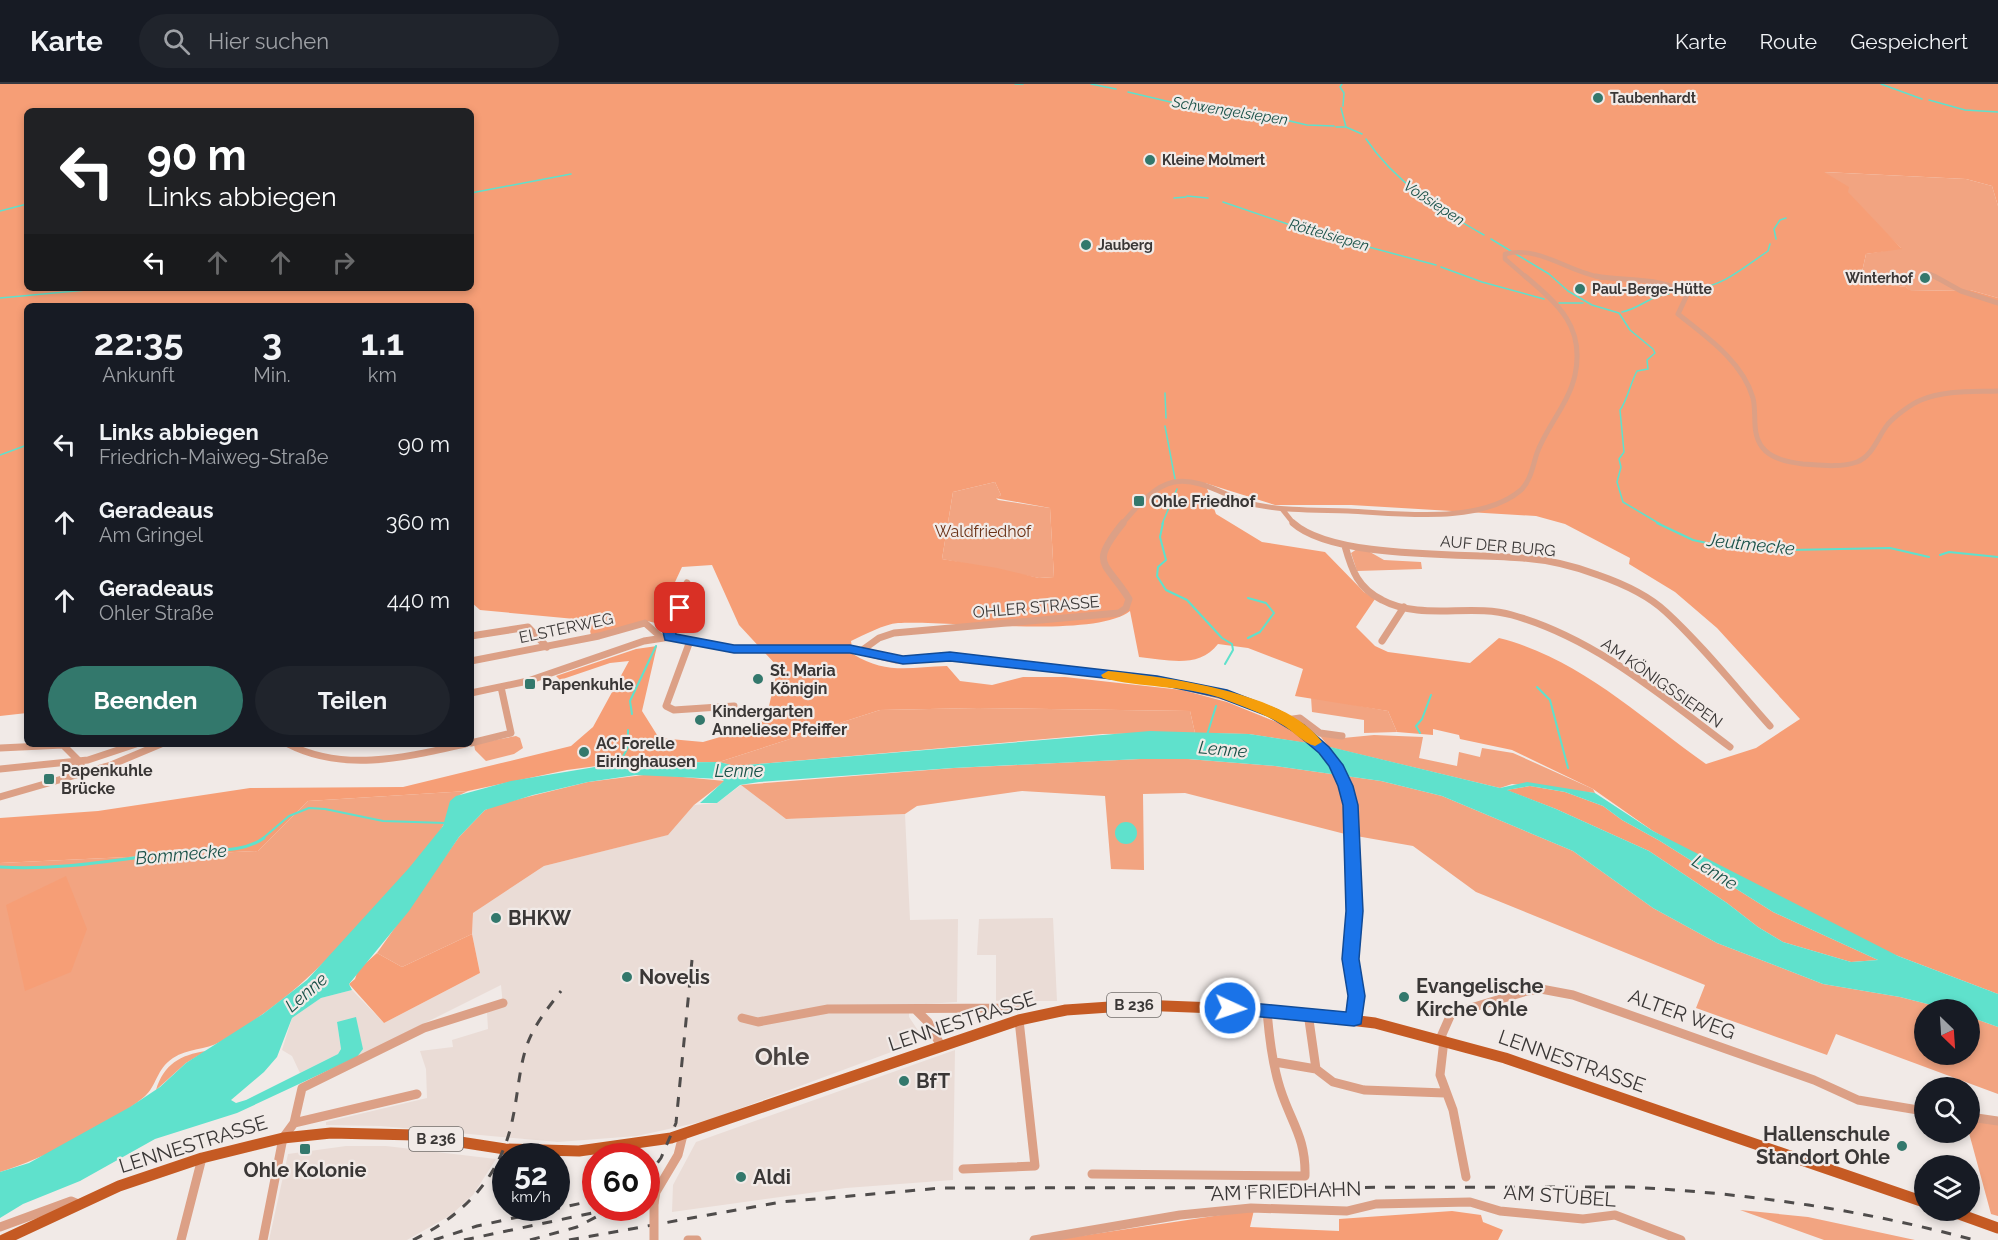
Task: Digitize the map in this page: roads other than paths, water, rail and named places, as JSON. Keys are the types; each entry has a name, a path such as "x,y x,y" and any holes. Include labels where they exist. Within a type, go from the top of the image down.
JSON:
{"main road":[{"name":"LENNESTRASSE","path":"3,1240 119,1186 202,1158 283,1138 332,1133 415,1136 505,1149 579,1151 683,1135 1019,1020 1066,1010 1119,1005 1308,1013 1354,1019 1442,1040 1565,1078 1914,1199"},
{"path":"1979,1221 1998,1228"}],"street":[{"path":"1282,509 1457,512 1496,503 1523,487 1539,447 1574,381 1580,356 1577,337 1566,316 1549,297 1505,259 1510,252 1533,253 1588,275 1670,286 1685,291 1687,296 1678,314 1716,344 1740,374 1754,398 1758,441 1769,454 1784,460 1825,466 1857,462 1868,454 1889,423 1920,400 1949,393 1998,391"},
{"path":"1930,274 1961,291 1998,303"},
{"name":"OHLER STRASSE","path":"861,651 879,638 894,633 1101,616 1123,611 1130,599 1105,568 1102,553 1150,495 1165,484 1192,482 1245,503 1282,509"},
{"name":"AUF DER BURG","path":"1282,509 1296,525 1346,546 1390,552 1542,561 1575,567 1619,583 1644,596 1665,611 1770,726"},
{"name":"AM KÖNIGSSIEPEN","path":"1346,546 1354,577 1370,593 1404,607 1484,610 1510,615 1540,625 1622,668 1730,747"},
{"path":"666,637 680,608 680,597 687,584"},
{"path":"1382,642 1404,607"},
{"name":"ELSTERWEG","path":"474,660 547,647 645,623 666,637"},
{"path":"474,636 528,627 547,647"},
{"path":"474,692 557,672 644,641 666,637 734,649 861,651 896,660 950,657 1157,680 1222,693 1286,720 1299,728 1324,750 1346,786 1350,805 1354,911 1350,959 1356,996 1354,1019"},
{"path":"690,641 666,706 674,710 734,706"},
{"path":"474,742 511,733 501,687"},
{"path":"1286,720 1299,718 1320,733 1342,736"},
{"path":"0,748 24,746"},
{"path":"66,747 79,761 85,774"},
{"path":"0,769 79,761 131,747"},
{"path":"0,797 85,774 154,747"},
{"path":"295,747 312,755 341,760 379,759 448,747"},
{"name":"ALTER WEG","path":"1442,1040 1450,1014 1541,989 1604,1004 1814,1080 1858,1100 1914,1109"},
{"path":"742,1018 758,1022 828,1009 1012,1008 1026,1003"},
{"path":"263,1240 283,1138 294,1123 302,1088 424,1028 503,1004"},
{"path":"915,1009 928,1022 941,1046"},
{"path":"1092,1174 1305,1176 1304,1137 1284,1100 1275,1062 1269,1048 1267,1010"},
{"path":"1308,1013 1317,1069"},
{"path":"963,1169 1033,1168 1035,1166 1019,1020"},
{"path":"1442,1040 1440,1075 1444,1093 1453,1110 1466,1177"},
{"path":"1275,1062 1317,1069 1333,1082 1364,1090 1444,1093"},
{"path":"294,1123 417,1094"},
{"path":"1980,1118 1998,1121"},
{"path":"654,1240 656,1192 678,1155 683,1135"},
{"path":"181,1240 202,1158"},
{"name":"LENNESTRASSE","path":"0,1227 71,1201 78,1204"},
{"name":"AM FRIEDHAHN","path":"1034,1240 1180,1215 1251,1208 1347,1211 1376,1204 1470,1202"},
{"name":"AM STÜBEL","path":"1470,1202 1500,1211 1583,1219 1615,1215 1681,1240"},
{"path":"688,1240 697,1240"}],"water":[{"name":"Lenne","path":"1150,731 1249,734 1322,745 1500,788 1527,782 1595,793 1653,831 1898,956 1998,994 1998,1027 1980,1021 1980,999 1914,1001 1823,984 1717,943 1653,908 1573,851 1442,796 1381,781 1275,766 1188,759 1140,759 953,768 759,782 740,785 717,803 700,803 724,781 636,775 588,782 533,795 485,810 459,837 409,911 349,984 352,990 321,998 292,1018 277,1057 264,1072 231,1100 236,1103 246,1100 338,1054 341,1049 337,1022 356,1017 363,1049 357,1057 237,1113 155,1139 80,1181 23,1204 0,1218 0,1172 29,1163 130,1107 160,1087 186,1063 263,1014 307,980 409,868 443,826 450,801 456,796 511,781 619,763 719,762 735,766","holes":["1530,786 1565,792 1603,806 1622,820 1660,841 1773,912 1878,960 1851,962 1783,942 1649,851 1556,809 1507,790"]},
{"path":"1126,822 1134,825 1137,833 1134,841 1126,844 1118,841 1115,833 1118,825"}],"waterway":[{"name":"Schwengelsiepen","path":"1015,84 1023,84"},
{"name":"Schwengelsiepen","path":"1091,84 1116,89"},
{"name":"Voßsiepen","path":"1342,84 1340,87 1344,93 1343,106"},
{"path":"1881,84 1922,99"},
{"name":"Schwengelsiepen","path":"1128,92 1196,108 1247,111 1307,125 1334,126"},
{"path":"1929,100 1965,110 1998,112"},
{"name":"Schwengelsiepen","path":"1341,108 1346,127 1362,134"},
{"name":"Schwengelsiepen","path":"1336,127 1345,127"},
{"name":"Voßsiepen","path":"1366,139 1404,182 1450,215 1484,235"},
{"path":"474,192 571,174"},
{"name":"Röttelsiepen","path":"1187,196 1208,198"},
{"path":"1174,198 1186,197"},
{"name":"Röttelsiepen","path":"1223,202 1305,230 1436,265"},
{"name":"Bommecke","path":"0,211 24,205"},
{"path":"1776,239 1774,229 1780,220 1786,218"},
{"name":"Jeutmecke","path":"1491,239 1549,274 1568,291 1592,305 1619,313 1630,330 1653,349 1655,353 1647,360 1648,369 1637,371 1620,410 1624,452 1619,459 1621,467 1617,482 1623,502 1660,524"},
{"path":"1693,289 1714,284 1733,275 1768,251 1770,244"},
{"name":"Röttelsiepen","path":"1441,267 1482,282 1544,299"},
{"path":"0,298 76,291"},
{"path":"1622,312 1656,297 1669,294"},
{"name":"Röttelsiepen","path":"1559,303 1583,303"},
{"path":"1165,393 1166,418"},
{"path":"1165,426 1175,479"},
{"path":"0,455 24,446"},
{"path":"1162,524 1177,489"},
{"path":"1163,523 1160,537 1166,560 1158,567 1157,576 1166,590 1187,600 1222,638 1232,644 1233,650 1225,664"},
{"name":"Jeutmecke","path":"1657,523 1693,540 1716,545 1772,544 1790,550 1890,548 1929,557"},
{"name":"Jeutmecke","path":"1940,555 1949,552 1998,557"},
{"path":"1248,598 1266,603 1274,613 1260,632 1248,638"},
{"path":"663,624 664,616"},
{"path":"632,714 630,701 656,646"},
{"path":"1537,687 1550,700 1568,768"},
{"path":"1420,733 1416,726 1422,719 1431,695"},
{"name":"Lenne","path":"1207,735 1216,706"},
{"path":"619,764 628,747 628,730"},
{"name":"Bommecke","path":"262,839 289,816 309,808 383,821 445,823"},
{"name":"Bommecke","path":"0,867 68,866 179,852 234,849 245,847 264,838"}],"railway":[{"path":"660,1159 676,1123 692,960"},
{"path":"413,1240 432,1230 465,1205 490,1175 508,1138 527,1045 537,1024 561,991"},
{"path":"569,1240 781,1202 942,1188 1628,1187 1716,1193 1802,1204 1888,1219 1974,1240"},
{"path":"434,1240 477,1226 582,1203"},
{"path":"464,1240 582,1215"},
{"path":"530,1240 577,1227 588,1221"}],"place":[{"name":"Taubenhardt","path":"1598,98"},
{"name":"Kleine Molmert","path":"1150,160"},
{"name":"Jauberg","path":"1086,245"},
{"name":"Winterhof","path":"1925,278"},
{"name":"Paul-Berge-Hütte","path":"1580,289"},
{"name":"Ohle Friedhof","path":"1139,501"},
{"name":"St. Maria Königin","path":"758,679"},
{"name":"Papenkuhle","path":"530,684"},
{"name":"Kindergarten Anneliese Pfeiffer","path":"700,720"},
{"name":"AC Forelle Eiringhausen","path":"584,752"},
{"name":"Papenkuhle Brücke","path":"49,779"},
{"name":"BHKW","path":"496,918"},
{"name":"Novelis","path":"627,977"},
{"name":"Evangelische Kirche Ohle","path":"1404,997"},
{"name":"BfT","path":"904,1081"},
{"name":"Hallenschule Standort Ohle","path":"1902,1146"},
{"name":"Ohle Kolonie","path":"305,1149"},
{"name":"Aldi","path":"741,1177"}],"district":[{"name":"Ohle","path":"782,1056"}],"park label":[{"name":"Waldfriedhof","path":"983,531"}]}
